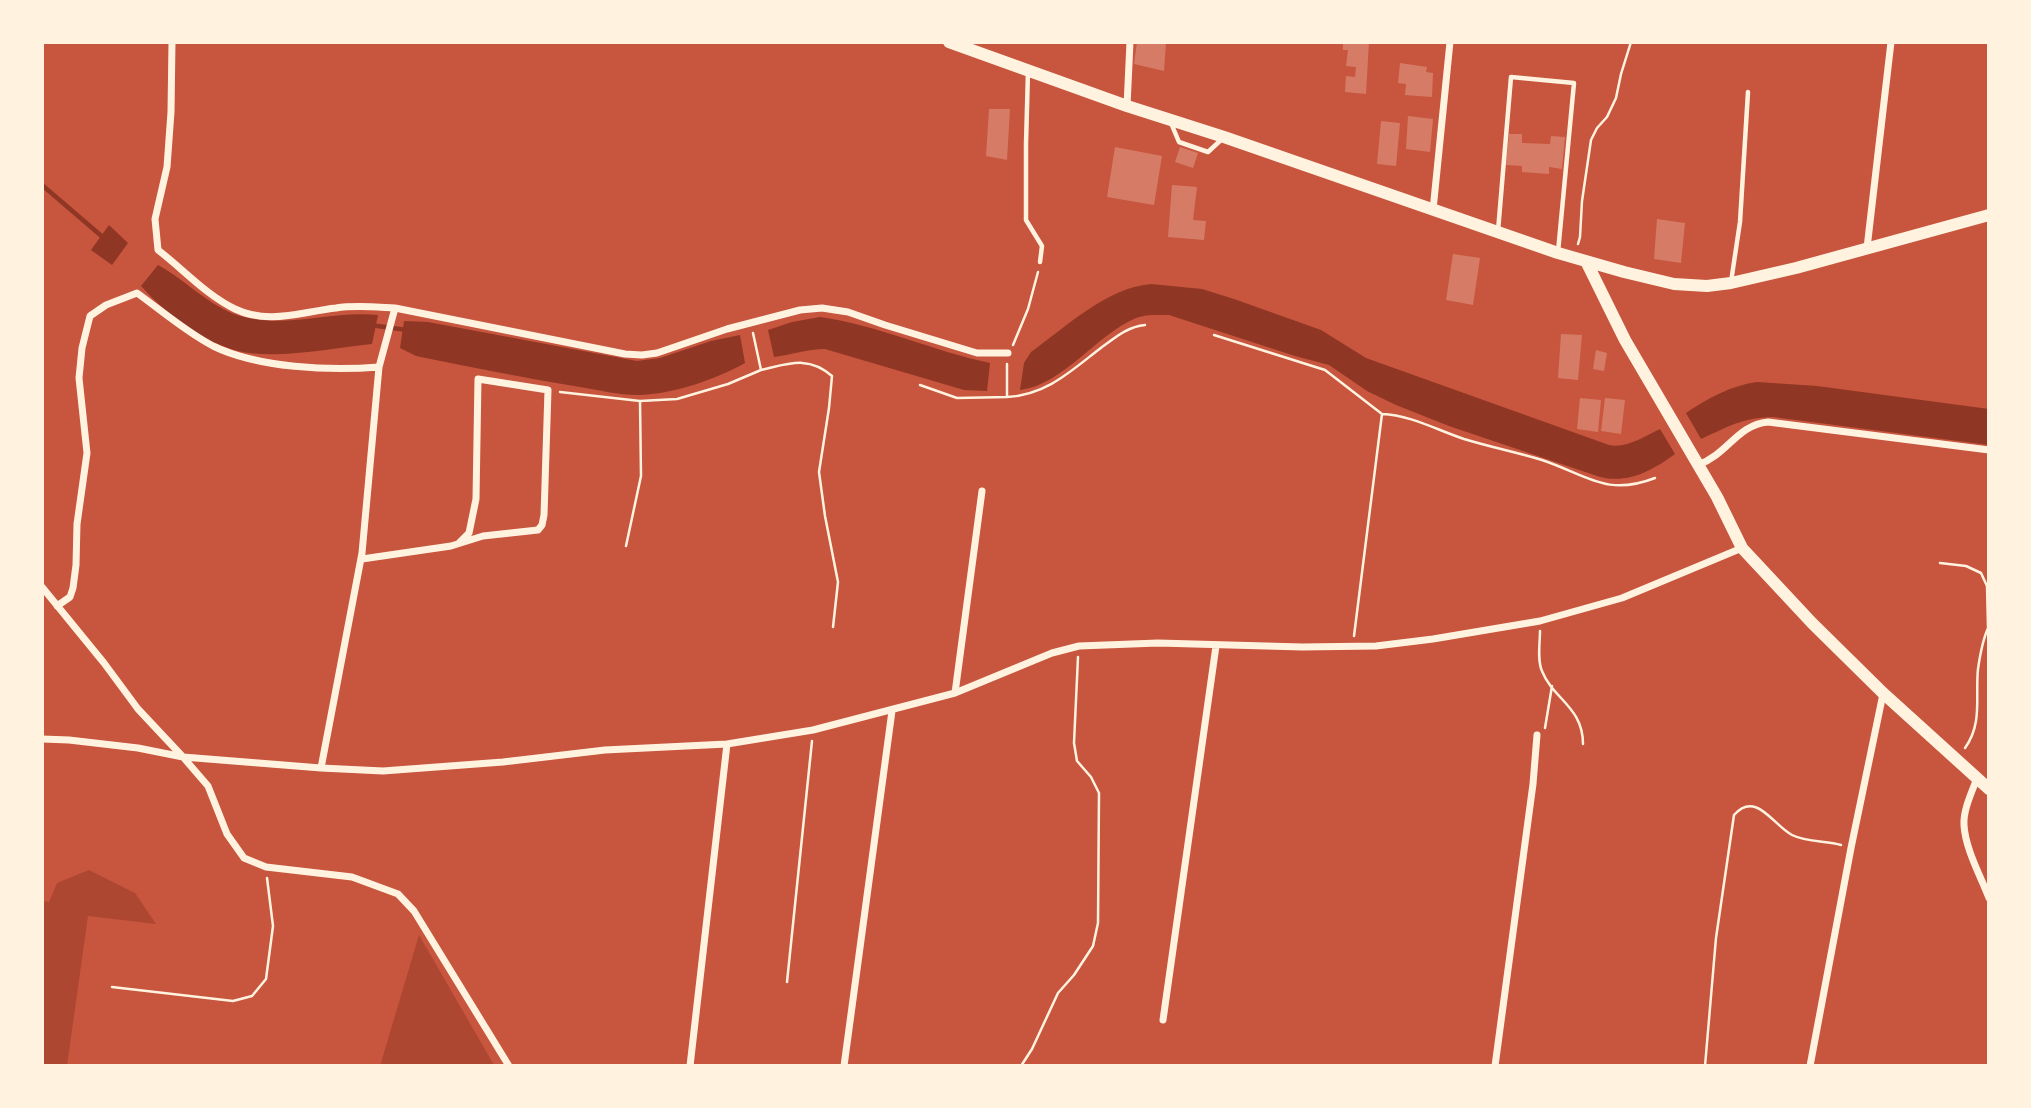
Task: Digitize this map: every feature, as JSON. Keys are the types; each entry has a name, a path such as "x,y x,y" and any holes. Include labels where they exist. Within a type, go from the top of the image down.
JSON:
{"main road":[{"path":"948,42 1498,233 1558,253 1674,284 1707,286 1731,283 1989,215"},
{"path":"1580,259 1717,497 1742,548 1812,623 1989,789"}],"street":[{"path":"172,42 167,167 155,219 158,250 221,301 237,310 274,318 337,308 395,308 625,354 642,355 673,349 727,329 800,310 822,309 848,312 977,353 1007,353"},
{"path":"1127,106 1130,42"},
{"path":"1433,210 1450,42"},
{"path":"1867,248 1891,42"},
{"path":"57,606 69,597 76,565 76,524 87,453 79,378 90,316 106,305 137,293 196,336 234,354 270,363 348,369 379,367"},
{"path":"321,768 362,559 379,367 395,308"},
{"path":"362,559 459,543 483,536 538,530 542,526 544,515 548,390 478,379 476,499 469,533 459,543"},
{"path":"1699,465 1719,454 1744,429 1755,423 1768,422 1989,450"},
{"path":"955,694 982,491"},
{"path":"42,739 138,748 183,757 383,771 503,762 605,750 727,744 813,730 955,694 1052,653 1079,646 1158,643 1216,646 1353,646 1433,639 1539,621 1622,598 1742,548"},
{"path":"42,587 138,709 208,786 227,834 244,858 266,867 352,877 398,894 422,922 509,1066"},
{"path":"1163,1020 1216,646"},
{"path":"1810,1066 1851,848 1884,693"},
{"path":"844,1066 892,711"},
{"path":"1494,1066 1533,784 1537,735"},
{"path":"690,1066 727,744"},
{"path":"1977,778 1964,824 1967,841 1989,898"}],"lane":[{"path":"1028,70 1027,220 1042,246 1040,262"},
{"path":"1498,233 1511,78 1574,83 1558,253"},
{"path":"1731,283 1740,222 1748,92"},
{"path":"1170,119 1179,142 1208,152 1224,137"}],"path":[{"path":"1580,259 1582,201 1591,139 1607,117 1616,98 1631,42"},
{"path":"1007,397 1007,353 1025,317 1040,262"},
{"path":"751,323 761,370"},
{"path":"920,385 957,398 1022,396 1048,387 1119,334 1133,326 1145,325"},
{"path":"1214,335 1325,370 1382,414 1396,415 1464,439 1544,461 1609,485 1628,486 1655,478"},
{"path":"548,390 640,401 677,399 728,384 761,370 800,362 813,364 832,376 819,472 838,582 834,627"},
{"path":"626,546 641,476 640,401"},
{"path":"1353,646 1382,414"},
{"path":"1940,563 1966,566 1981,573 1987,586 1989,626 1978,669 1978,709 1973,736 1955,758"},
{"path":"1539,621 1541,670 1576,716 1583,731 1583,744"},
{"path":"1021,1066 1032,1049 1058,993 1093,946 1098,923 1099,793 1091,777 1077,761 1074,743 1079,646"},
{"path":"787,982 813,730"},
{"path":"1705,1066 1716,938 1734,815 1740,808 1749,805 1759,808 1794,836 1851,848"},
{"path":"112,987 233,1001 252,996 266,979 274,926 266,867"}],"shaded area":[{"path":"109,225 128,243 112,265 91,250"},
{"path":"158,265 224,309 252,319 270,321 378,315 372,344 269,354 224,347 185,325 141,286"},
{"path":"1151,284 1202,289 1234,299 1321,330 1366,358 1609,445 1629,444 1660,429 1675,454 1631,477 1600,477 1449,426 1396,405 1367,391 1329,365 1169,315 1148,315 1122,325 1051,379 1020,390 1024,363 1031,352 1102,301 1134,287"},
{"path":"820,317 863,326 990,363 987,391 964,390 825,349 774,357 768,330"},
{"path":"404,321 428,322 637,361 660,358 711,341 740,335 745,363 680,389 652,394 623,394 416,356 400,348"},
{"path":"1757,382 1817,386 1989,409 1989,445 1773,417 1744,421 1701,439 1686,413 1720,393"},
{"path":"89,870 135,893 156,924 88,916 67,1066 42,1066 42,901 49,902 57,883"},
{"path":"419,935 494,1065 494,1066 380,1066"}],"building":[{"path":"1137,42 1166,42 1164,71 1134,64"},
{"path":"1343,42 1369,42 1366,94 1345,92 1346,76 1355,77 1356,67 1346,66 1348,50 1343,50"},
{"path":"1400,63 1427,67 1426,72 1433,73 1432,97 1405,95 1406,84 1398,83"},
{"path":"989,109 1010,109 1007,160 986,156"},
{"path":"1408,116 1433,119 1430,152 1406,149"},
{"path":"1381,121 1400,123 1396,166 1377,164"},
{"path":"1509,134 1522,134 1522,143 1550,144 1551,136 1565,137 1562,169 1549,167 1549,174 1522,172 1522,166 1506,165"},
{"path":"1115,147 1162,156 1154,205 1107,197"},
{"path":"1180,147 1198,153 1193,168 1175,162"},
{"path":"1172,185 1197,187 1193,220 1206,221 1204,240 1168,237"},
{"path":"1657,219 1685,223 1681,263 1654,259"},
{"path":"1453,254 1480,258 1473,305 1446,300"},
{"path":"1561,334 1582,335 1578,380 1558,378"},
{"path":"1596,350 1607,353 1604,371 1593,369"},
{"path":"1580,398 1601,400 1598,432 1577,429"},
{"path":"1605,398 1625,400 1621,434 1601,431"}],"waterway":[{"path":"42,185 105,239"},
{"path":"370,325 407,330"}]}
